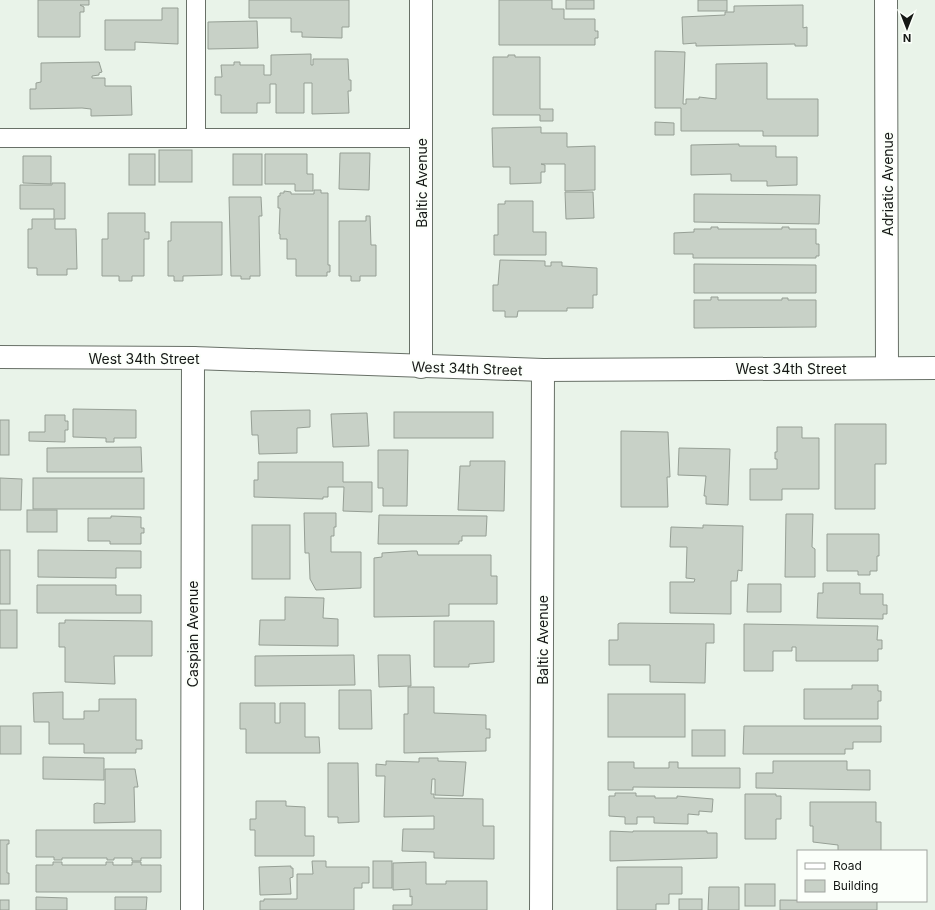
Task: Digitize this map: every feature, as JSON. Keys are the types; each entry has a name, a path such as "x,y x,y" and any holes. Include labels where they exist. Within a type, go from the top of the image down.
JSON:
{"street":[{"name":"Baltic Avenue","path":"421,0 421,367"},
{"name":"Adriatic Avenue","path":"886,0 887,368"},
{"name":"West 34th Street","path":"0,357 193,358 543,370 935,368"},
{"name":"Caspian Avenue","path":"192,910 193,358"},
{"name":"Baltic Avenue","path":"541,910 543,370"}],"lane":[{"path":"196,0 196,138"},
{"path":"0,138 421,138"}],"building":[{"path":"38,0 89,0 89,5 80,5 84,7 84,12 80,12 80,37 38,37"},
{"path":"249,0 349,0 349,27 342,27 342,38 302,37 302,32 291,32 291,18 249,18"},
{"path":"499,0 552,0 552,9 564,9 564,19 595,19 595,31 598,31 598,38 595,38 595,45 499,45"},
{"path":"566,0 594,0 594,9 566,9"},
{"path":"698,0 727,0 727,11 698,11"},
{"path":"803,5 803,28 807,27 807,46 795,46 795,44 696,46 696,43 683,44 682,17 725,15 725,12 734,12 734,6"},
{"path":"162,8 178,8 178,44 135,42 135,50 105,50 105,20 162,20"},
{"path":"257,21 258,48 208,49 208,22"},
{"path":"655,51 685,52 683,104 686,104 686,99 699,99 699,97 716,99 716,64 767,63 767,99 818,99 818,136 763,136 763,131 681,131 681,108 655,108"},
{"path":"311,54 311,65 313,65 313,59 348,59 349,80 351,80 351,91 348,91 349,113 312,114 312,83 304,83 304,113 276,113 276,84 270,84 270,103 257,103 257,113 221,113 221,95 215,95 215,77 222,77 221,65 234,65 234,62 240,62 240,65 264,65 264,75 271,75 271,55"},
{"path":"508,55 515,55 515,57 540,57 540,109 553,109 553,121 540,121 540,115 493,115 493,57 508,57"},
{"path":"99,62 102,72 99,73 99,75 92,76 92,78 105,78 105,86 131,86 132,115 91,116 91,109 82,108 30,109 30,89 36,89 36,83 41,82 41,63"},
{"path":"655,122 674,123 674,135 655,135"},
{"path":"541,127 541,133 567,133 567,147 595,146 595,190 565,191 565,164 541,164 545,165 545,172 541,172 541,183 510,184 510,167 493,167 492,128"},
{"path":"739,144 739,146 776,146 776,157 797,157 797,185 767,186 767,181 731,181 731,174 691,175 691,145"},
{"path":"159,150 192,150 192,182 159,182"},
{"path":"340,153 370,153 369,190 339,189"},
{"path":"129,154 155,154 155,185 129,185"},
{"path":"233,154 262,154 262,185 233,185"},
{"path":"265,154 307,154 307,174 313,174 313,191 295,191 295,184 265,184"},
{"path":"23,156 51,156 51,184 23,183"},
{"path":"52,183 65,183 65,219 55,219 55,229 76,229 77,269 67,269 67,275 37,275 37,268 28,268 28,229 32,229 32,219 54,219 54,209 20,209 20,185 52,185"},
{"path":"314,190 321,190 321,193 328,193 328,265 330,265 330,272 327,272 327,276 296,276 296,259 287,259 287,239 280,239 280,208 278,208 278,196 280,196 280,193 284,193 284,191 291,192 291,194 314,194"},
{"path":"565,192 593,192 594,218 566,219"},
{"path":"694,194 820,195 819,224 694,222"},
{"path":"229,197 261,197 262,216 259,216 260,276 250,276 250,279 241,279 241,276 231,276"},
{"path":"505,201 533,201 533,232 546,232 546,255 494,255 494,235 498,235 498,204 505,204"},
{"path":"108,213 145,213 145,232 149,232 149,239 144,239 144,276 132,276 132,281 119,281 119,276 102,276 102,239 108,239"},
{"path":"366,216 370,216 371,245 376,245 376,276 360,276 360,281 351,281 351,276 339,276 339,221 366,221"},
{"path":"171,222 222,222 222,275 183,276 183,281 174,281 174,276 168,276 168,241 171,241"},
{"path":"711,227 718,227 718,229 782,229 782,227 789,227 789,229 816,229 816,244 819,244 819,256 816,256 816,258 693,258 693,254 674,254 674,233 694,232 694,229 711,229"},
{"path":"500,260 545,261 545,266 551,266 551,262 562,262 562,266 597,268 597,295 593,295 593,308 567,308 567,311 518,311 517,317 505,317 505,311 493,311 493,285 498,285"},
{"path":"694,264 816,265 816,293 694,293"},
{"path":"711,297 718,297 718,300 782,300 782,298 788,298 788,300 816,300 816,327 694,328 694,300 711,300"},
{"path":"73,409 136,410 136,438 114,438 114,442 106,442 106,438 73,437"},
{"path":"310,410 310,427 297,428 297,453 259,454 258,435 252,435 251,411"},
{"path":"394,412 493,412 493,438 394,438"},
{"path":"367,413 369,446 333,447 331,414"},
{"path":"45,415 65,415 65,421 68,421 68,430 65,430 65,442 29,441 29,432 45,432"},
{"path":"0,420 9,420 9,455 0,455"},
{"path":"835,424 886,424 886,464 875,464 875,509 835,509"},
{"path":"777,427 802,427 802,438 819,438 819,489 782,489 782,500 750,500 750,469 777,469 775,452 777,452"},
{"path":"621,431 668,432 670,477 667,477 668,507 621,507"},
{"path":"141,447 142,472 47,472 47,448"},
{"path":"679,448 730,449 728,505 706,504 706,496 704,496 706,476 678,475"},
{"path":"378,450 408,450 407,506 383,506 383,488 378,488"},
{"path":"470,461 505,461 504,511 458,510 460,466 470,466"},
{"path":"258,462 343,462 343,482 372,482 372,512 343,511 344,487 328,487 328,497 323,497 323,499 254,497 254,480 258,480"},
{"path":"0,478 22,479 21,510 0,510"},
{"path":"33,478 144,478 144,509 33,509"},
{"path":"27,510 57,510 57,532 27,532"},
{"path":"304,513 336,513 336,527 334,527 334,536 331,536 331,552 361,552 361,588 316,590 310,579 309,553 305,553"},
{"path":"786,514 813,514 812,547 815,549 815,577 785,577"},
{"path":"379,515 487,516 486,536 462,536 462,541 459,541 459,544 378,544"},
{"path":"111,516 141,517 141,528 144,528 144,533 141,533 141,544 110,544 110,541 88,541 88,518 111,518"},
{"path":"252,525 290,525 290,579 252,579"},
{"path":"703,525 743,526 742,571 738,570 737,581 731,581 731,614 670,613 670,582 694,582 695,579 686,578 687,547 670,547 671,527 703,528"},
{"path":"827,534 879,534 877,571 870,571 870,575 858,575 858,571 827,571"},
{"path":"0,550 10,550 10,604 0,604"},
{"path":"38,550 141,551 141,568 116,568 116,578 38,577"},
{"path":"417,551 418,555 491,555 491,576 497,576 497,604 449,604 449,616 374,617 374,558 382,557 382,553"},
{"path":"823,583 860,583 860,594 883,594 883,605 887,605 887,614 883,614 883,619 817,618 818,593 823,593"},
{"path":"748,584 781,584 781,612 747,612"},
{"path":"37,585 116,585 116,595 141,595 141,613 37,613"},
{"path":"285,597 324,598 323,618 338,619 338,646 259,645 260,620 285,620"},
{"path":"0,610 17,610 17,648 0,648"},
{"path":"65,620 152,621 152,656 114,656 115,684 65,682 65,647 59,647 59,623 65,623"},
{"path":"434,621 494,621 494,662 469,664 469,667 434,667"},
{"path":"618,624 714,624 714,643 706,643 705,683 650,682 650,665 609,665 609,640 618,640"},
{"path":"744,624 878,626 877,640 882,640 882,649 878,649 878,661 796,661 796,647 792,647 792,651 773,651 773,671 744,671"},
{"path":"354,655 355,685 255,686 255,656"},
{"path":"378,655 410,655 411,686 379,687"},
{"path":"852,685 878,685 878,691 881,691 881,701 878,701 878,719 804,719 804,689 852,689"},
{"path":"408,687 434,687 434,713 486,715 486,729 490,729 490,738 486,738 486,751 404,753 404,714 408,714"},
{"path":"339,690 371,690 372,729 339,729"},
{"path":"63,692 63,719 84,719 84,711 99,711 99,699 136,699 136,740 142,740 142,749 136,749 136,753 84,753 84,744 49,744 49,722 34,722 33,693"},
{"path":"608,694 685,694 685,737 608,737"},
{"path":"240,703 275,703 275,723 280,723 280,703 305,703 305,737 319,737 320,753 246,753 246,729 240,729"},
{"path":"0,726 21,726 21,754 0,754"},
{"path":"744,726 881,726 881,742 853,742 853,749 845,749 845,754 743,754"},
{"path":"692,730 725,730 725,756 692,756"},
{"path":"43,757 104,758 104,780 43,779"},
{"path":"419,758 438,758 438,761 466,762 463,796 435,795 435,779 432,779 431,794 434,794 434,798 483,799 483,826 494,826 494,859 434,858 434,852 402,851 403,829 434,829 434,816 384,817 385,776 376,776 376,764 386,765 386,761 419,762"},
{"path":"773,761 847,761 847,770 870,770 870,790 756,788 756,773 773,773"},
{"path":"608,762 634,762 634,768 669,768 669,762 678,762 678,768 740,768 740,788 633,787 633,790 608,790"},
{"path":"328,763 358,763 359,822 338,823 338,817 328,817"},
{"path":"105,769 135,769 138,787 134,787 135,822 94,823 94,804 105,804"},
{"path":"615,793 636,793 636,796 655,796 655,798 677,798 677,796 713,799 712,812 699,811 699,815 688,814 688,824 654,823 654,817 637,817 637,824 625,824 625,817 609,816 609,796 615,796"},
{"path":"745,794 776,794 776,796 781,796 781,819 776,819 776,839 745,839"},
{"path":"256,801 286,801 286,806 305,807 305,836 314,836 314,856 255,856 255,830 250,830 250,819 256,819"},
{"path":"810,802 876,802 876,822 881,822 881,850 838,850 838,845 813,842 813,826 810,826"},
{"path":"36,830 161,830 161,858 141,858 141,861 132,861 132,858 114,858 114,860 107,860 107,858 62,858 62,860 54,860 54,857 36,857"},
{"path":"610,831 707,831 707,833 717,833 717,858 610,861"},
{"path":"0,840 9,840 9,844 7,844 7,873 9,873 9,884 0,884"},
{"path":"312,861 326,861 326,867 369,867 369,883 362,883 362,888 354,888 354,910 260,910 260,901 264,901 264,899 297,899 297,874 313,874"},
{"path":"373,861 392,861 392,888 373,888"},
{"path":"53,862 62,862 62,865 106,865 106,862 113,862 113,865 132,865 132,862 141,862 141,865 161,865 161,892 36,892 36,865 53,865"},
{"path":"426,862 426,884 446,884 446,881 487,881 487,910 393,910 393,905 412,905 412,896 410,897 410,889 393,890 393,863"},
{"path":"291,866 291,868 293,868 293,877 290,878 291,894 260,895 259,867"},
{"path":"617,867 682,867 682,894 669,894 669,904 656,904 656,910 617,910"},
{"path":"745,884 775,884 775,906 745,906"},
{"path":"709,887 739,887 739,910 708,910"},
{"path":"36,897 67,898 67,910 36,910"},
{"path":"115,897 147,897 146,910 115,910"},
{"path":"679,899 702,899 702,910 679,910"},
{"path":"0,900 9,900 9,910 0,910"},
{"path":"780,900 797,900 797,902 877,902 877,910 780,910"}]}
